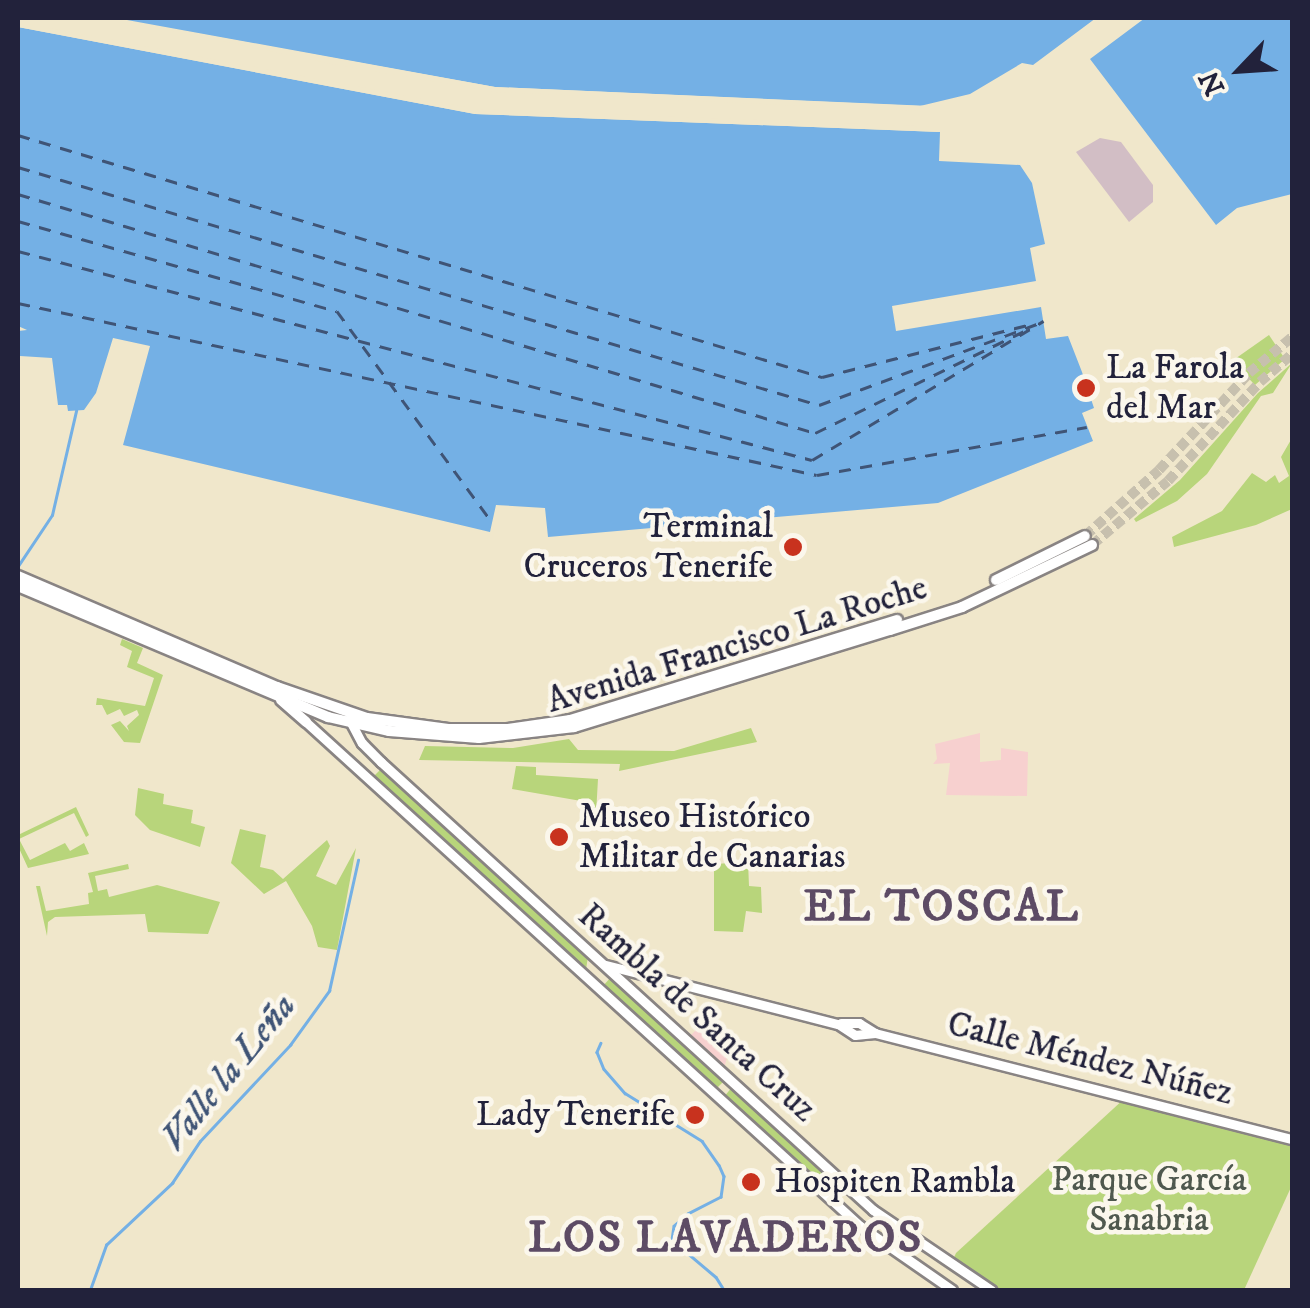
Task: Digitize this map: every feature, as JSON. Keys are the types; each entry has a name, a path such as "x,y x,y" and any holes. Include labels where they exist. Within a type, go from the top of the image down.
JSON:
{"main road":[{"path":"961,604 1088,540"},
{"name":"Avenida Francisco La Roche","path":"18,581 36,584 190,659 307,709 463,738 564,729 961,604"},
{"name":"Avenida Francisco La Roche","path":"18,581 348,717 485,730 550,724 961,604"},
{"path":"190,659 196,657 233,670"},
{"path":"277,696 306,722"},
{"path":"306,722 307,709"},
{"name":"Rambla de Santa Cruz","path":"348,717 362,743 381,762 883,1218 990,1290"},
{"name":"Rambla de Santa Cruz","path":"306,722 860,1226 952,1290"},
{"path":"591,981 594,956"},
{"path":"591,981 606,966"},
{"name":"Calle Méndez Núñez","path":"606,966 838,1024 860,1023 875,1033 1292,1139"},
{"name":"Calle Méndez Núñez","path":"838,1024 857,1039 875,1033"},
{"path":"719,1098 731,1081"},
{"path":"937,1280 943,1260"}],"shaded area":[{"path":"1100,138 1121,142 1153,185 1153,202 1129,222 1076,152"},
{"path":"980,733 980,762 1001,760 1001,748 1028,752 1027,796 946,795 950,763 933,764 937,759 935,744"},
{"path":"707,1019 714,1029 733,1034 725,1065 721,1066 689,1037"}],"green space":[{"path":"1269,335 1285,359 1255,385 1232,361"},
{"path":"1292,363 1273,393 1261,396 1207,474 1177,501 1136,522 1134,519 1180,480 1258,393"},
{"path":"1292,438 1292,509 1256,525 1174,547 1172,537 1222,511 1252,473 1266,482 1275,475 1279,483 1289,476 1281,457"},
{"path":"122,639 143,648 137,663 163,675 140,743 124,742 111,725 120,721 129,731 127,726 139,715 137,710 124,716 120,709 107,715 102,705 96,705 97,698 145,706 154,678 127,667 132,651 120,645"},
{"path":"751,728 757,742 619,771 620,764 419,760 425,746 513,748 569,739 578,750 674,751"},
{"path":"516,766 536,767 536,775 598,779 596,814 587,813 587,802 512,789"},
{"path":"382,768 588,956 586,970 373,777"},
{"path":"138,788 164,794 163,804 193,810 191,823 205,827 200,847 150,830 135,815"},
{"path":"76,807 89,835 86,837 74,813 19,839 30,860 65,843 70,851 84,843 89,854 28,868 18,846 18,835"},
{"path":"240,829 266,835 260,867 273,870 283,879 327,840 330,846 316,876 336,885 356,848 337,950 318,947 312,926 286,881 264,894 231,863"},
{"path":"748,862 749,886 761,887 762,913 746,911 743,932 714,931 714,864"},
{"path":"128,864 129,869 95,876 98,891 107,889 109,897 157,885 220,902 208,934 148,932 145,914 55,917 48,922 47,936 36,886 40,886 46,911 89,904 88,893 93,892 88,873"},
{"path":"612,976 725,1080 715,1090 602,987"},
{"path":"732,1087 840,1184 834,1193 724,1097"},
{"name":"Parque García Sanabria","path":"1125,1098 1292,1144 1292,1185 1244,1290 998,1290 952,1262 956,1253"}],"water":[{"path":"116,18 1096,18 1033,65 1022,63 970,94 920,106 495,87"},
{"path":"1145,18 1292,18 1292,194 1237,208 1216,225 1090,59"},
{"path":"18,27 475,114 940,132 939,161 1020,165 1032,183 1045,244 1030,248 1036,281 892,306 896,331 1041,307 1046,339 1068,336 1082,372 1094,408 1082,413 1093,441 938,503 548,537 545,508 496,505 490,532 123,445 150,346 113,338 96,393 84,410 68,411 67,405 58,405 52,358 20,356 18,368 18,331 27,330 18,326"}],"pier":[{"path":"111,18 495,87 930,106 920,111 495,92 332,64"},
{"path":"18,22 476,109 940,127 940,132 475,114 18,27"}],"waterway":[{"path":"18,566 52,515 76,411"},
{"name":"Valle la Leña","path":"90,1290 106,1245 172,1183 200,1141 290,1045 329,991 358,860"},
{"path":"601,1043 597,1052 604,1069 625,1093 702,1141 719,1165 724,1176 721,1197 674,1226 672,1240 716,1277 724,1290"}],"ferry route":[{"path":"18,135 822,377 1027,325"},
{"path":"18,167 819,405 1037,324"},
{"path":"18,194 815,433 1024,331"},
{"path":"18,221 337,311 492,522"},
{"path":"18,251 812,460 1043,321"},
{"path":"18,303 817,475 1087,427"}],"tunnel":[{"path":"1085,536 1159,470 1249,373 1292,337"},
{"path":"1092,545 1168,481 1260,382 1292,354"}],"place":[{"name":"La Farola del Mar","path":"1086,388"},
{"name":"Terminal Cruceros Tenerife","path":"793,547"},
{"name":"Museo Histórico Militar de Canarias","path":"559,837"},
{"name":"Lady Tenerife","path":"695,1115"},
{"name":"Hospiten Rambla","path":"751,1182"}],"district":[{"name":"EL TOSCAL","path":"942,908"},
{"name":"LOS LAVADEROS","path":"726,1239"}]}
